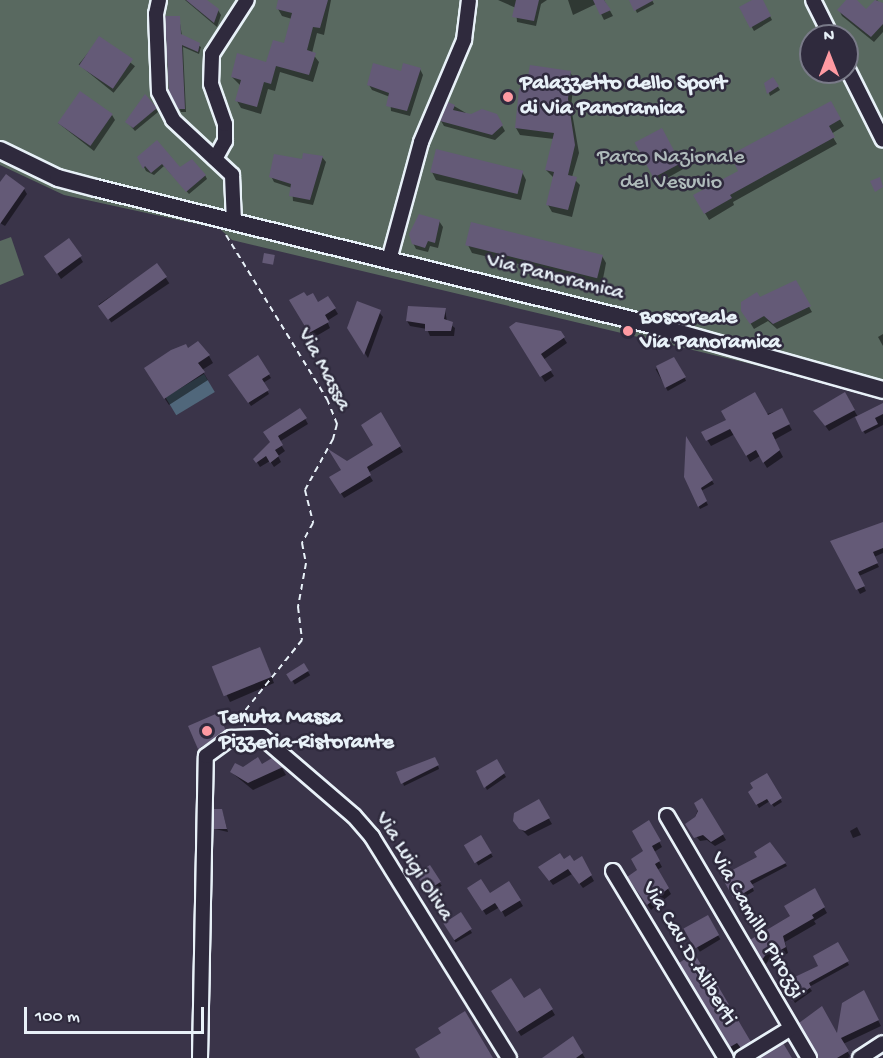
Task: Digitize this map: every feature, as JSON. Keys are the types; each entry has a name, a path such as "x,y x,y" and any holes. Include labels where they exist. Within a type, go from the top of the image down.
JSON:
{"street":[{"path":"159,0 156,14 159,92 173,120 232,175 234,222"},
{"path":"215,159 225,141 225,124 210,84 212,54 248,0"},
{"path":"389,260 421,142 464,40 469,0"},
{"path":"813,0 825,24"},
{"path":"855,84 883,140"},
{"name":"Via Panoramica","path":"0,150 58,178 652,325 883,390"},
{"path":"201,1058 206,756 231,738 246,737"},
{"name":"Via Luigi Oliva","path":"246,737 262,737 366,830 508,1058"},
{"name":"Via Camillo Pirozzi","path":"667,816 809,1058"},
{"name":"Via Cav.D.Aliberti","path":"613,871 726,1058"},
{"path":"742,1058 791,1028"},
{"path":"860,1058 883,1043"}],"path":[{"name":"Via Massa","path":"216,218 327,399 337,424 333,439 305,490 313,523 302,543 306,563 298,607 302,640 244,712 246,737"}],"green space":[{"name":"Parco Nazionale del Vesuvio","path":"0,0 883,0 883,399 743,362 232,240 220,229 64,195 0,165"},
{"path":"11,237 24,275 0,285 0,241"}],"water":[{"path":"204,374 215,392 176,415 165,397"}],"building":[{"path":"186,0 207,0 219,9 214,23"},
{"path":"278,0 328,0 320,28 313,27 307,50 316,53 309,75 276,66 271,84 264,82 257,107 235,101 241,80 231,77 237,53 266,62 273,40 284,43 292,13 276,9"},
{"path":"516,0 539,0 534,21 512,17"},
{"path":"593,0 604,0 611,10 600,15"},
{"path":"629,0 654,0 634,11"},
{"path":"752,0 763,0 771,16 750,28 739,7"},
{"path":"846,0 857,0 866,9 875,0 883,3 883,24 871,37 859,27 859,24 855,24 837,10"},
{"path":"165,16 180,16 181,34 200,43 198,52 182,45 185,109 178,109 169,92"},
{"path":"99,36 133,59 113,89 79,66"},
{"path":"373,63 401,71 403,63 421,68 407,111 386,106 389,93 367,85"},
{"path":"530,65 571,71 568,99 575,145 568,175 577,177 568,210 546,205 554,172 545,170 554,133 515,128 519,89 527,82"},
{"path":"773,77 779,86 767,94 764,83"},
{"path":"80,91 113,114 90,146 58,123"},
{"path":"145,94 157,108 133,128 125,122"},
{"path":"831,101 841,119 829,126 835,137 730,195 732,198 704,214 693,195 738,171 730,155"},
{"path":"448,102 455,105 453,110 471,114 482,109 497,114 503,125 492,135 440,121"},
{"path":"662,128 681,163 653,178 635,143"},
{"path":"157,140 180,167 192,159 206,175 186,192 162,164 151,173 145,166 143,169 137,157"},
{"path":"436,149 523,171 518,194 430,172"},
{"path":"303,153 323,156 310,200 289,196 291,184 269,177 274,154 302,159"},
{"path":"6,174 25,188 0,224 0,182"},
{"path":"880,177 883,187 875,192 870,181"},
{"path":"419,214 440,220 435,243 428,241 425,248 412,244 409,234"},
{"path":"471,222 603,255 597,278 465,245"},
{"path":"69,238 82,256 57,274 44,256"},
{"path":"264,253 275,255 273,265 262,263"},
{"path":"157,263 167,277 108,320 98,306"},
{"path":"796,280 811,306 773,324 764,316 750,324 741,311 741,302 757,292 760,297"},
{"path":"304,292 307,296 313,293 318,302 328,296 336,308 325,315 329,322 309,333 289,300"},
{"path":"357,301 381,310 364,355 347,328"},
{"path":"408,306 446,308 444,319 453,322 451,331 425,331 425,324 406,321"},
{"path":"516,322 561,331 565,337 541,354 552,370 540,377 509,327"},
{"path":"198,341 210,355 198,363 205,372 164,399 144,368 171,350 186,344 188,348"},
{"path":"258,355 270,374 262,379 269,390 248,403 228,375"},
{"path":"674,357 686,377 665,388 656,366"},
{"path":"755,392 768,415 782,408 790,424 772,433 780,450 763,463 756,450 746,456 730,429 706,441 701,432 726,420 721,411"},
{"path":"845,392 855,410 825,426 813,411"},
{"path":"883,403 883,414 875,418 878,424 862,432 855,417"},
{"path":"300,408 307,418 278,436 283,445 275,450 279,456 270,463 266,456 256,463 253,459 270,442 263,432"},
{"path":"381,412 401,446 367,467 371,475 340,494 329,477 341,470 328,449 347,461 373,445 361,425"},
{"path":"686,436 713,480 701,488 707,501 698,507 684,477"},
{"path":"883,522 883,548 873,552 878,563 858,572 865,586 856,590 830,541"},
{"path":"260,647 272,677 224,696 212,666"},
{"path":"304,663 309,671 291,682 286,674"},
{"path":"218,713 226,731 198,749 188,726"},
{"path":"258,757 262,764 272,758 283,767 248,783 230,772 235,763 243,767"},
{"path":"435,757 439,765 401,784 396,772"},
{"path":"497,759 505,773 484,788 476,771"},
{"path":"767,773 782,798 771,805 767,799 756,805 748,792 753,788 750,783"},
{"path":"702,798 724,834 711,842 703,835 694,838 685,824 695,817 698,811 694,803"},
{"path":"539,799 550,818 525,831 519,829 513,821 514,813"},
{"path":"214,809 222,809 227,829 214,829"},
{"path":"649,820 661,841 652,846 660,861 655,864 669,888 647,905 627,877 637,870 631,859 643,851 632,831"},
{"path":"481,835 492,853 475,863 464,845"},
{"path":"770,842 786,863 750,881 754,887 734,899 721,876 757,857 754,852"},
{"path":"560,853 564,859 570,855 574,861 582,856 592,875 579,884 568,869 549,881 538,867"},
{"path":"430,865 441,882 427,891 416,874"},
{"path":"481,879 490,893 509,881 521,900 501,912 495,903 482,911 467,888"},
{"path":"815,888 825,907 812,915 814,918 783,936 786,947 777,952 769,950 762,960 750,940 790,916 784,906"},
{"path":"461,912 472,929 454,940 443,923"},
{"path":"708,915 719,935 695,949 684,929"},
{"path":"838,942 849,961 809,983 811,987 792,1001 782,983 818,966 813,956"},
{"path":"694,953 702,966 705,964 751,1042 741,1048 737,1043 730,1047 679,963"},
{"path":"511,978 524,998 540,988 553,1009 517,1032 491,991"},
{"path":"864,990 879,1020 841,1038 849,1051 837,1058 818,1058 799,1023 822,1006 837,1033 842,1003"},
{"path":"465,1011 493,1058 420,1058 415,1049 441,1033 438,1028"},
{"path":"573,1036 583,1053 576,1058 542,1058"},
{"path":"783,1043 792,1058 759,1058"}],"place":[{"name":"Palazzetto dello Sport di Via Panoramica","path":"508,97"},
{"name":"Boscoreale Via Panoramica","path":"628,331"},
{"name":"Tenuta Massa Pizzeria-Ristorante","path":"207,731"}]}
